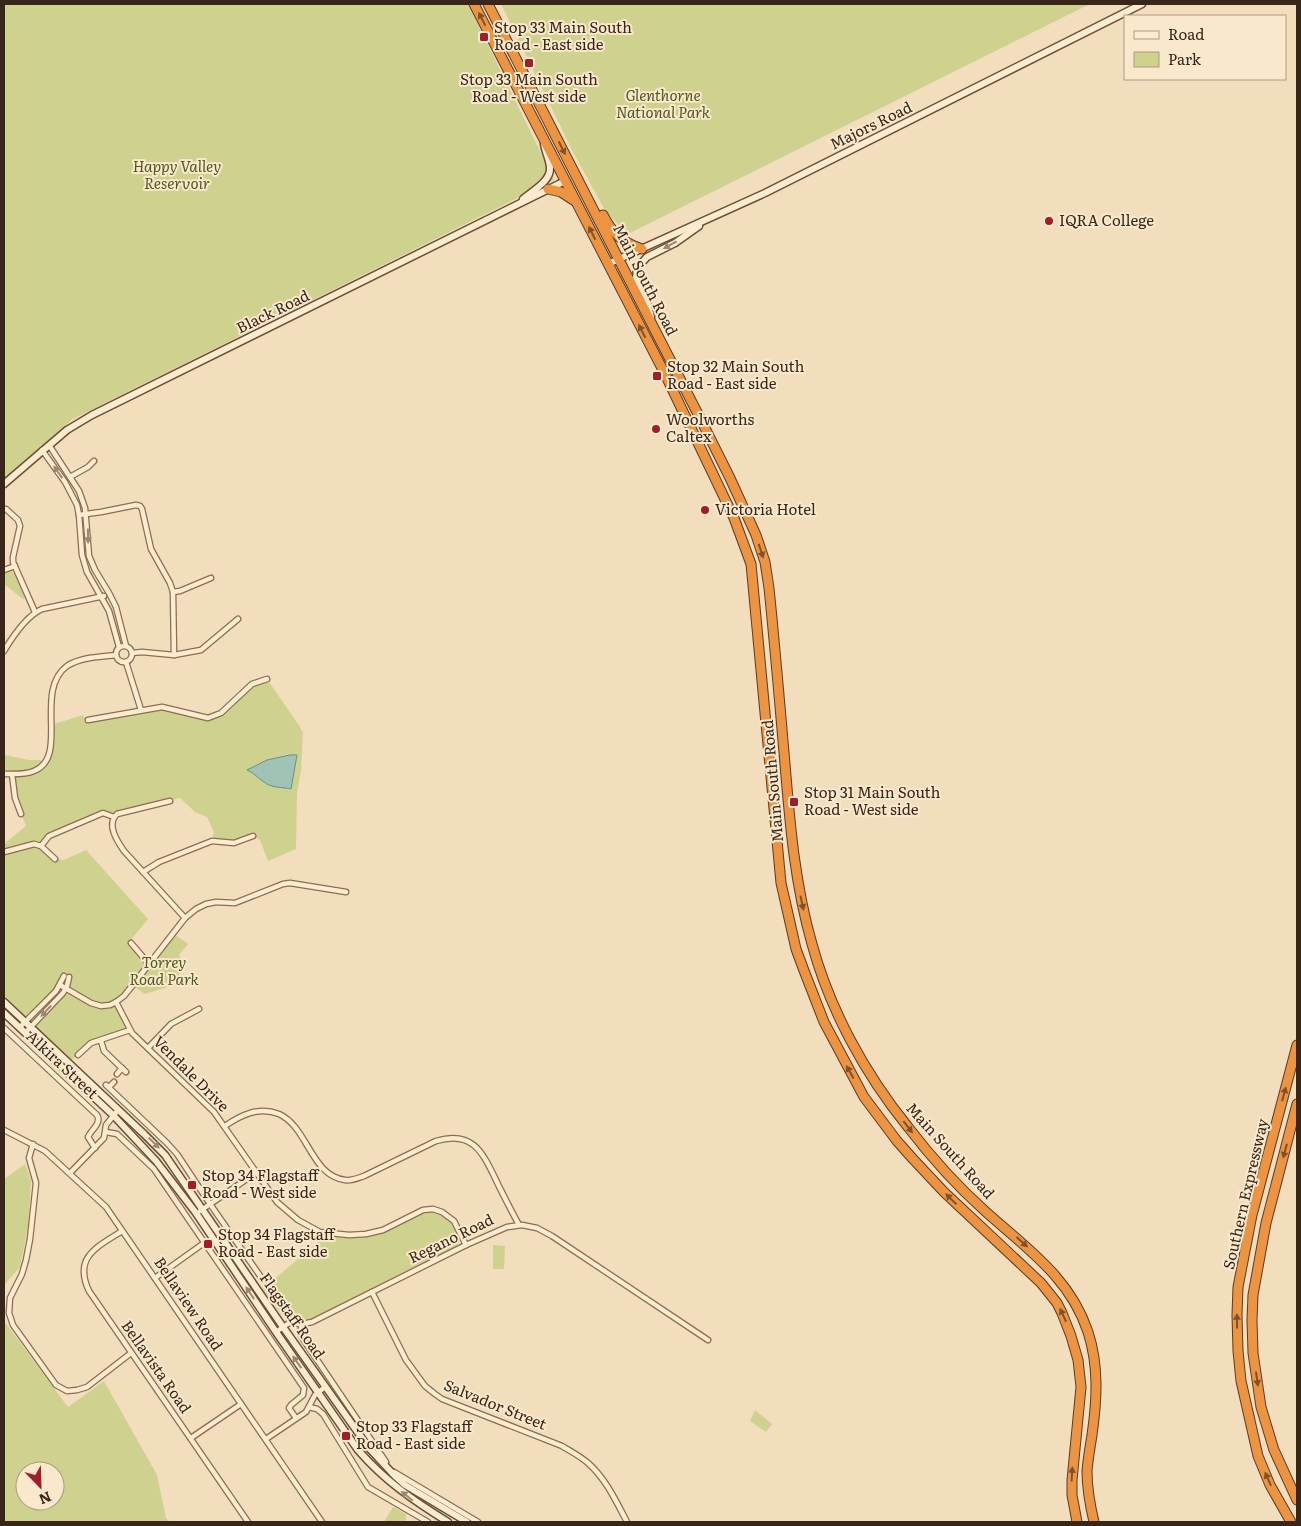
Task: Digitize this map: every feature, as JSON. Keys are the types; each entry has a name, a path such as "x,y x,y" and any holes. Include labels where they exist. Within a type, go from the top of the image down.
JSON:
{"highway":[{"name":"Main South Road","path":"474,4 665,374 743,540 751,564 754,584 774,824 781,883 796,949 816,1004 837,1048 864,1097 898,1141 944,1192 1041,1283 1057,1303 1062,1313 1075,1348 1080,1372 1080,1404 1072,1480 1072,1495 1077,1522"},
{"name":"Main South Road","path":"488,4 577,175 730,478 756,535 765,562 770,588 791,834 797,880 812,946 831,999 855,1047 880,1088 907,1126 984,1211 1023,1243 1061,1282 1079,1310 1088,1332 1096,1371 1095,1412 1088,1469 1088,1493 1094,1522"},
{"path":"565,181 577,175"},
{"path":"548,190 561,192 575,201"},
{"path":"585,192 598,205 609,226 623,241 642,249"},
{"path":"730,478 730,489 748,531 748,537 743,540"},
{"path":"781,883 797,880"},
{"name":"Southern Expressway","path":"1291,1522 1270,1485 1258,1456 1241,1381 1237,1315 1238,1287 1252,1215 1297,1045"},
{"name":"Southern Expressway","path":"1297,1104 1264,1232 1253,1294 1252,1320 1253,1353 1261,1407 1274,1450 1297,1500"}],"main road":[{"name":"Majors Road","path":"608,264 765,193 1142,4"},
{"path":"517,204 546,180 549,175 550,166 541,135"},
{"name":"Black Road","path":"4,484 67,430 92,415 565,181"},
{"path":"653,326 647,302 636,279 637,268 647,257 675,244 710,218"},
{"name":"Flagstaff Road","path":"4,1002 115,1113 156,1161 196,1213 276,1332 358,1450 372,1467 414,1502 448,1522"},
{"name":"Flagstaff Road","path":"4,1013 115,1113 165,1155 369,1448 406,1485 467,1522"}],"street":[{"path":"42,450 73,495 79,515 82,555 87,572 109,611 119,647 116,655 119,661 126,662 131,659 132,653 126,646 116,607 89,556 86,515 79,491 49,445"},
{"path":"70,476 88,467 94,461"},
{"path":"79,515 136,505 140,506 144,514 151,549 173,592 174,656"},
{"path":"4,509 18,520 20,526 13,557 35,612"},
{"path":"4,570 15,566"},
{"path":"173,592 211,578"},
{"path":"4,651 35,612 109,593"},
{"path":"132,653 142,652 174,656 201,650 238,619"},
{"path":"119,647 126,646"},
{"path":"4,774 36,771 49,756 51,745 51,705 56,677 67,666 82,659 116,655"},
{"path":"126,662 141,710"},
{"path":"88,720 162,707 208,718 221,713 252,684 267,679"},
{"path":"12,774 21,814"},
{"path":"114,817 123,812 170,801"},
{"path":"41,846 49,836 103,812 114,817"},
{"path":"114,817 113,829 124,851 186,918"},
{"path":"143,872 159,862 212,841 234,843 254,836"},
{"path":"4,852 34,844 41,846 55,859"},
{"path":"60,985 91,1003 101,1006 110,1005 124,996 186,918 196,909 206,904 216,902 235,903 290,883 346,892"},
{"path":"131,943 149,964"},
{"path":"19,1028 67,977 66,988 25,1033"},
{"name":"Vendale Drive","path":"116,1002 132,1033 214,1112 277,1202 298,1220 320,1232 349,1235 366,1234 382,1230 423,1210 433,1209 442,1212 454,1221 466,1245"},
{"path":"148,1048 171,1024 199,1009"},
{"name":"Alkira Street","path":"4,1028 97,1115 99,1121 88,1137 95,1148"},
{"path":"78,1055 91,1043 130,1030"},
{"path":"102,1040 104,1051 124,1070 117,1074"},
{"path":"114,1082 107,1086 167,1143 263,1280 271,1284"},
{"path":"225,1126 249,1113 263,1110 273,1112 286,1118 296,1126 326,1171 344,1180 352,1180 364,1176 436,1141 448,1138 470,1142 480,1150 519,1225"},
{"path":"70,1173 104,1138 106,1125 115,1113"},
{"name":"Bellaview Road","path":"4,1130 46,1151 106,1207 322,1522"},
{"name":"Flagstaff Road","path":"106,1132 117,1134 154,1169 304,1388 303,1396 289,1408 296,1418"},
{"path":"33,1144 29,1158 36,1183 30,1239 22,1274 10,1298 9,1312 13,1325 56,1385 67,1391 88,1387 131,1354"},
{"path":"196,1213 257,1172"},
{"name":"Regano Road","path":"276,1332 289,1323 302,1324 312,1322 466,1245 507,1226 519,1225 537,1228 552,1236 708,1340"},
{"name":"Bellavista Road","path":"122,1231 97,1247 88,1257 83,1268 84,1280 89,1291 131,1354 248,1522"},
{"path":"155,1278 204,1243"},
{"name":"Salvador Street","path":"372,1292 406,1360 425,1386 442,1399 562,1446 583,1459 607,1484 626,1522"},
{"path":"302,1324 300,1333 303,1339 389,1467 402,1477 478,1522"},
{"path":"266,1439 306,1412 315,1395 325,1387"},
{"path":"191,1438 241,1404"},
{"path":"309,1407 317,1409 323,1414 368,1487 428,1522"}],"green space":[{"name":"Happy Valley Reservoir","path":"4,4 468,4 554,180 71,420 4,488"},
{"name":"Glenthorne National Park","path":"501,4 1090,4 628,234 606,212 573,152"},
{"path":"11,571 15,574 26,598 23,599 4,584 4,573"},
{"path":"267,679 303,733 301,770 297,793 296,849 268,861 260,840 254,836 241,841 212,841 214,832 207,817 195,812 180,798 118,814 114,817 103,813 49,836 41,845 55,859 64,860 86,850 148,919 130,941 149,964 116,1002 130,1030 91,1043 68,1063 4,1002 4,844 26,826 15,798 12,774 4,774 4,755 29,760 41,760 43,764 49,756 51,725 83,715 85,719 106,717 162,707 208,718 221,713 252,684"},
{"name":"Torrey Road Park","path":"174,934 188,944 179,955 183,962 179,975 180,985 145,994 133,986"},
{"path":"25,1164 31,1181 28,1226 20,1267 4,1285 4,1179"},
{"path":"432,1212 444,1216 453,1226 459,1239 457,1247 311,1320 294,1317 287,1318 282,1315 263,1289 326,1235 348,1238 371,1236"},
{"path":"493,1245 505,1246 504,1269 493,1269"},
{"path":"4,1321 68,1407 104,1381 157,1475 166,1518 170,1522 4,1522"},
{"path":"755,1410 772,1424 766,1432 750,1421"},
{"path":"393,1507 406,1514 406,1522 384,1522"}],"shaded area":[{"path":"297,755 291,789 267,784 247,770 267,760"}],"place":[{"name":"Stop 33 Main South Road - East side","path":"484,37"},
{"name":"Stop 33 Main South Road - West side","path":"529,63"},
{"name":"IQRA College","path":"1049,221"},
{"name":"Stop 32 Main South Road - East side","path":"657,376"},
{"name":"Woolworths Caltex","path":"656,429"},
{"name":"Victoria Hotel","path":"705,510"},
{"name":"Stop 31 Main South Road - West side","path":"794,802"},
{"name":"Stop 34 Flagstaff Road - West side","path":"192,1185"},
{"name":"Stop 34 Flagstaff Road - East side","path":"208,1244"},
{"name":"Stop 33 Flagstaff Road - East side","path":"346,1436"}]}
